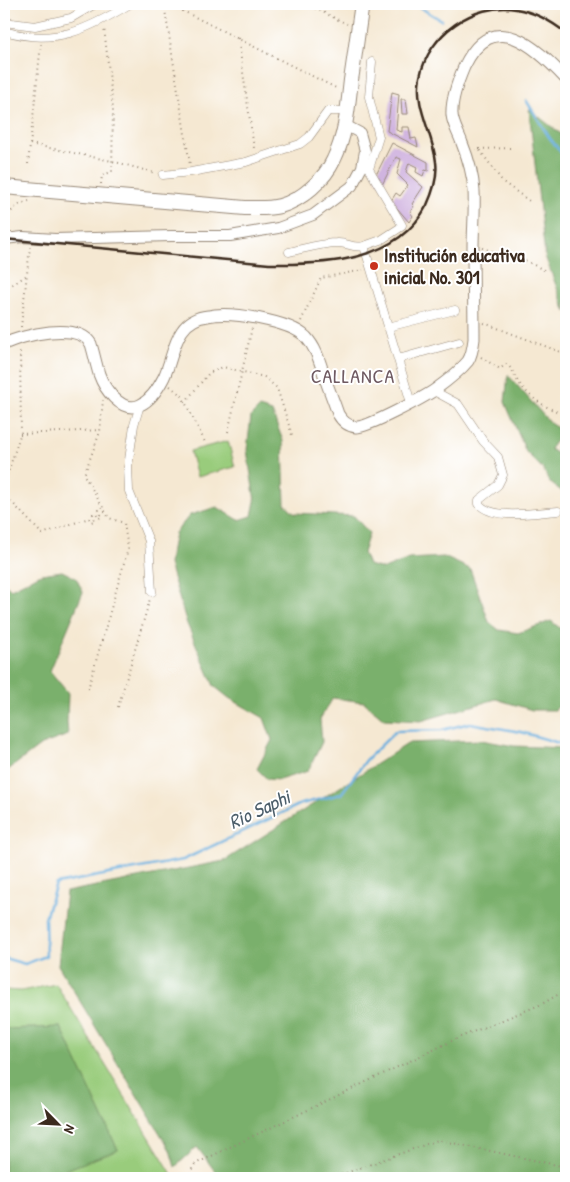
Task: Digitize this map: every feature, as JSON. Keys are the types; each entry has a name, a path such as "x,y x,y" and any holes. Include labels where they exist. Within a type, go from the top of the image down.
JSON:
{"highway":[{"path":"4,187 245,208 281,206 299,196 325,174 335,158 346,118 362,4"}],"main road":[{"path":"4,344 36,334 76,332 81,334 91,344 99,374 112,396 120,403 132,407 140,405 151,397 162,379 179,336 189,323 210,315 235,315 265,319 296,330 305,336 314,347 338,414 343,422 355,427 381,419 434,391 469,360 472,352 474,339 474,189 465,150 452,115 454,100 467,61 475,48 485,39 499,35 513,37 546,58 566,80"}],"street":[{"path":"4,22 35,26 71,18 95,4"},
{"path":"4,31 18,36 42,37 76,32 104,20 130,4"},
{"path":"358,175 369,169 379,138 369,97 372,62"},
{"path":"4,239 23,237 55,239 230,236 278,228 313,215 352,186 362,167 365,151 360,134 346,118 333,110 328,111 309,137 300,144 246,162 163,175"},
{"path":"289,252 335,243 344,243 352,247 364,246 381,240 401,227 402,225 369,169"},
{"path":"364,246 411,402"},
{"path":"388,327 455,310"},
{"path":"398,359 459,342"},
{"path":"434,391 458,404 483,440 498,457 503,475 498,485 479,500 478,504 482,508 507,514 558,511"},
{"path":"140,405 134,425 128,467 129,490 149,541 152,592"}],"path":[{"path":"164,4 191,172"},
{"path":"169,4 349,95"},
{"path":"306,4 358,29"},
{"path":"101,196 102,175 112,172 113,109 104,20"},
{"path":"28,164 42,37"},
{"path":"238,38 254,148 246,162"},
{"path":"30,144 163,175"},
{"path":"465,150 512,148"},
{"path":"479,149 503,182 532,203"},
{"path":"4,218 18,204 33,199 42,190"},
{"path":"4,485 20,434 20,339 30,245"},
{"path":"473,245 526,261 544,270"},
{"path":"296,330 321,278 370,269"},
{"path":"4,290 27,274"},
{"path":"228,432 254,318"},
{"path":"474,320 566,354"},
{"path":"472,352 500,369 506,364 514,370 516,379 532,397 553,411 566,414"},
{"path":"185,402 209,373 223,367 243,370 264,377 277,388 292,435"},
{"path":"162,379 182,396 206,444"},
{"path":"88,689 128,549 124,523 109,518 84,475 100,430 105,385"},
{"path":"20,434 100,430"},
{"path":"4,494 42,534 88,518 91,522 96,520 93,514 96,513 99,518 102,517 99,510 103,507"},
{"path":"118,707 152,592"},
{"path":"187,1178 195,1164 458,1038 542,1004 566,990"},
{"path":"332,1178 438,1140 566,1167"}],"green space":[{"path":"529,109 566,138 566,312 545,256"},
{"path":"508,375 551,424 563,431 550,449 566,460 566,494 549,482 544,470 526,452 505,402"},
{"path":"259,408 272,412 283,441 285,504 295,513 354,516 369,533 363,553 368,565 384,569 409,559 444,557 470,569 489,622 499,630 518,633 551,621 566,633 566,699 555,710 532,710 496,699 421,721 384,719 364,702 333,698 320,719 322,742 308,771 279,780 267,779 257,769 272,740 264,718 229,698 214,686 187,624 169,564 175,533 190,515 217,507 239,520 252,516 255,501 247,450 251,416"},
{"path":"566,434 566,456 556,448"},
{"path":"228,441 235,467 197,477 190,451"},
{"path":"62,571 76,578 83,592 50,671 68,693 68,735 41,745 4,773 4,582 11,589 41,574"},
{"path":"481,740 514,746 566,748 566,1178 220,1178 197,1147 175,1167 170,1150 58,965 66,892 224,861 409,743"},
{"path":"56,984 172,1174 107,1178 4,1178 4,990 21,991"},
{"path":"61,1027 118,1150 44,1178 4,1178 4,1029"}],"building":[{"path":"392,92 399,94 396,130 402,132 402,127 409,127 411,139 416,138 418,147 387,131"},
{"path":"401,99 406,99 408,114 402,114"},
{"path":"392,143 428,162 428,171 425,170 423,176 416,172 417,167 409,163 406,172 423,187 412,204 414,206 410,212 413,216 409,222 391,201 396,193 400,196 408,185 397,174 401,159 396,157 382,185 375,177"}],"waterway":[{"path":"414,4 441,20"},
{"path":"526,100 549,137 566,159"},
{"name":"Rio Saphi","path":"4,958 25,964 46,956 45,918 56,884 183,860 301,804 341,794 367,759 396,731 442,730 470,723 521,732 566,745"}],"railway":[{"path":"4,239 269,264 336,261 379,249 398,238 414,224 427,205 433,190 436,179 436,162 422,109 419,88 425,62 432,48 443,35 469,16 500,8 523,10 549,21 566,33"}],"place":[{"name":"Institución educativa inicial No. 301","path":"374,266"}],"district":[{"name":"CALLANCA","path":"353,375"}]}
